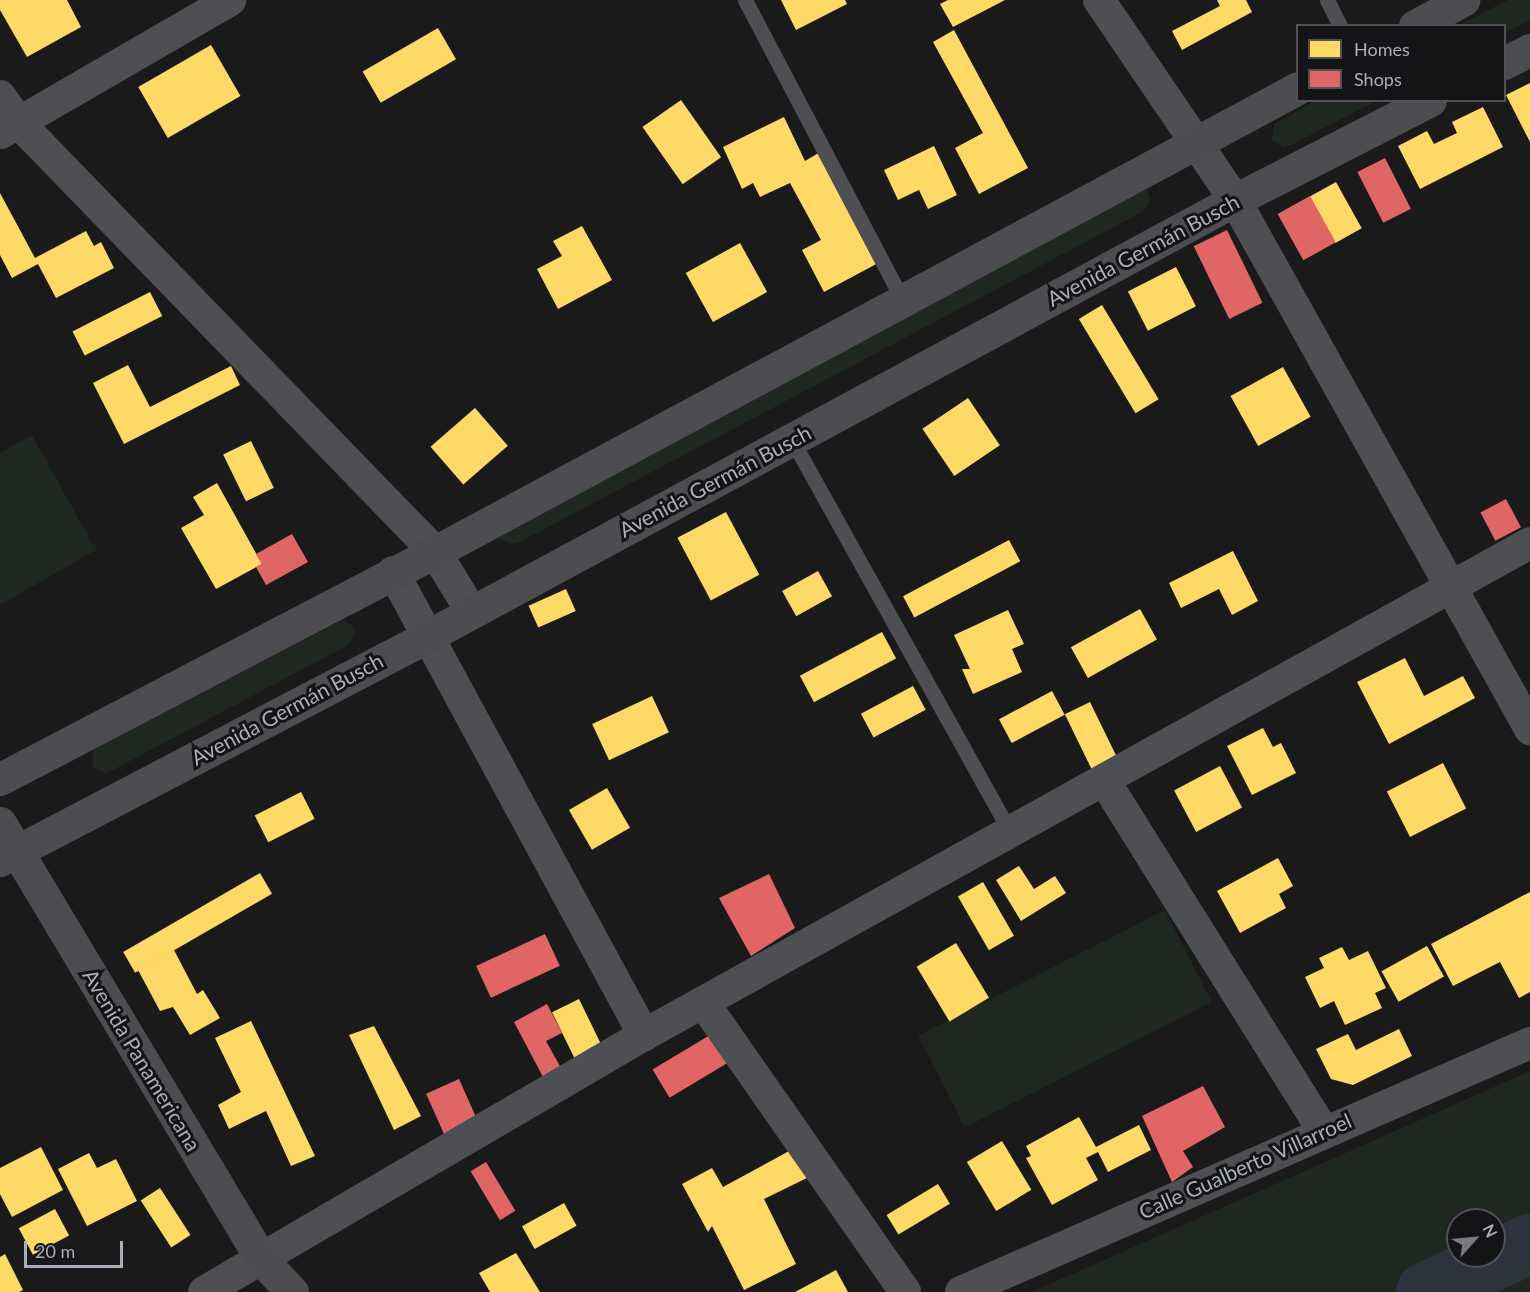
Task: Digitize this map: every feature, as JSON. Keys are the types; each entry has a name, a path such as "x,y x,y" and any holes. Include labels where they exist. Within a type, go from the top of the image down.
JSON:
{"main road":[{"path":"1420,24 1462,0"},
{"path":"1506,62 1530,50"},
{"path":"0,779 435,552 1296,89"},
{"name":"Avenida Germán Busch","path":"8,855 426,637 1235,200 1426,102"},
{"name":"Avenida Panamericana","path":"0,823 8,855 262,1260 292,1292"}],"street":[{"path":"9,128 230,0"},
{"path":"1099,0 1235,200 1530,729"},
{"path":"0,96 9,128 435,552 472,612"},
{"path":"204,1292 644,1035 1530,543"},
{"path":"393,572 426,637 644,1035"},
{"path":"1104,780 1323,1131"},
{"path":"703,1002 905,1292"},
{"name":"Calle Gualberto Villarroel","path":"961,1292 1323,1131 1530,1043"}],"lane":[{"path":"745,0 903,301"},
{"path":"1327,0 1339,24"},
{"path":"792,440 1010,832"}],"shaded area":[{"path":"1508,0 1530,0 1530,20 1506,32 1506,24 1461,24"},
{"path":"1313,102 1374,102 1284,147 1272,140 1274,124"},
{"path":"1146,188 1151,200 1144,211 520,542 511,544 498,538 497,530"},
{"path":"32,435 96,550 0,605 0,453"},
{"path":"343,620 354,626 355,634 348,645 113,770 104,773 92,766 93,751 99,745"},
{"path":"1165,910 1212,1002 965,1128 918,1036"},
{"path":"1530,1071 1530,1292 1032,1292"}],"building: Homes":[{"path":"0,0 67,0 81,27 27,57 0,10"},
{"path":"781,0 845,0 847,4 796,30"},
{"path":"948,0 1005,0 953,27 940,4"},
{"path":"1217,0 1246,0 1252,12 1182,50 1172,31 1220,6"},
{"path":"438,28 456,59 381,103 363,72"},
{"path":"954,30 1028,168 979,194 955,148 983,133 933,42"},
{"path":"211,45 240,96 168,138 138,87"},
{"path":"1530,83 1530,142 1506,95"},
{"path":"681,100 721,157 683,184 642,127"},
{"path":"1483,107 1503,147 1420,189 1398,146 1427,131 1434,144 1457,133 1452,122"},
{"path":"784,117 805,161 822,151 880,262 824,292 802,250 821,240 790,183 760,197 753,183 742,189 723,147"},
{"path":"934,146 957,195 928,209 919,190 898,200 884,170"},
{"path":"1336,182 1362,228 1335,243 1310,197"},
{"path":"0,193 35,258 86,231 94,246 101,242 114,268 56,298 38,264 12,278 0,255"},
{"path":"582,226 612,280 558,309 537,269 562,256 553,241"},
{"path":"740,243 767,292 713,322 686,273"},
{"path":"1176,267 1196,306 1148,331 1128,292"},
{"path":"150,292 162,316 85,356 72,331"},
{"path":"1102,305 1159,399 1136,413 1079,319"},
{"path":"128,365 150,407 231,366 240,385 124,444 93,383"},
{"path":"1283,367 1311,417 1258,446 1231,396"},
{"path":"968,398 1000,445 954,476 922,429"},
{"path":"475,408 508,446 463,484 430,447"},
{"path":"251,441 274,488 246,501 223,455"},
{"path":"217,483 262,564 216,589 181,528 204,515 193,497"},
{"path":"726,512 759,575 711,601 677,538"},
{"path":"1009,540 1020,561 914,618 903,596"},
{"path":"1233,551 1258,601 1232,615 1219,589 1181,608 1169,583"},
{"path":"818,571 832,596 796,616 782,591"},
{"path":"566,589 576,611 538,628 529,606"},
{"path":"1140,609 1157,640 1088,678 1071,647"},
{"path":"1008,610 1024,644 1012,649 1022,672 973,694 962,669 970,669 954,635"},
{"path":"882,632 896,658 814,702 800,676"},
{"path":"1405,658 1424,696 1463,676 1475,698 1389,744 1357,682"},
{"path":"913,686 926,710 874,738 861,714"},
{"path":"1052,691 1065,715 1012,743 999,719"},
{"path":"652,696 669,732 609,760 592,724"},
{"path":"1090,702 1118,760 1093,772 1065,714"},
{"path":"1263,728 1273,747 1281,743 1296,773 1252,795 1227,746"},
{"path":"1443,763 1466,808 1410,837 1387,792"},
{"path":"1220,766 1242,807 1196,832 1174,790"},
{"path":"607,788 630,828 592,850 569,810"},
{"path":"301,792 315,819 268,842 255,816"},
{"path":"1278,858 1293,886 1279,894 1286,908 1240,933 1217,891"},
{"path":"1019,866 1034,889 1055,876 1066,893 1021,921 996,880"},
{"path":"260,873 272,894 135,973 123,952"},
{"path":"983,882 1014,936 989,950 958,896"},
{"path":"1530,892 1530,992 1519,998 1500,962 1453,986 1431,944"},
{"path":"956,943 989,998 950,1022 917,967"},
{"path":"1427,946 1444,977 1398,1002 1382,971"},
{"path":"1342,947 1349,960 1368,951 1386,988 1375,993 1382,1008 1345,1025 1334,1001 1320,1008 1305,977 1324,968 1319,958"},
{"path":"174,950 197,994 203,990 220,1018 190,1035 173,1007 160,1011 138,970"},
{"path":"579,999 604,1051 577,1064 552,1012"},
{"path":"251,1021 315,1156 291,1166 266,1111 229,1129 218,1105 241,1092 215,1038"},
{"path":"374,1026 421,1116 394,1130 349,1035"},
{"path":"1399,1029 1412,1056 1353,1085 1331,1079 1316,1049 1348,1034 1356,1050"},
{"path":"1079,1117 1096,1147 1139,1125 1151,1150 1108,1172 1098,1152 1086,1158 1098,1180 1052,1205 1026,1158 1031,1156 1026,1146"},
{"path":"1002,1141 1031,1190 996,1211 967,1162"},
{"path":"41,1147 63,1190 12,1217 0,1194 0,1168"},
{"path":"791,1150 807,1178 764,1199 796,1264 744,1290 712,1226 708,1232 682,1184 712,1168 723,1187"},
{"path":"89,1153 97,1168 116,1159 137,1201 87,1226 58,1169"},
{"path":"938,1184 950,1204 898,1235 887,1215"},
{"path":"160,1188 190,1235 171,1247 141,1201"},
{"path":"564,1203 577,1226 535,1249 522,1226"},
{"path":"55,1209 69,1235 33,1255 19,1228"},
{"path":"516,1253 540,1292 490,1292 479,1273"},
{"path":"5,1254 23,1290 19,1292 0,1292 0,1257"},
{"path":"836,1270 848,1292 795,1292"}],"building: Shops":[{"path":"1385,158 1411,209 1383,223 1357,172"},
{"path":"1310,196 1336,242 1303,260 1278,214"},
{"path":"1227,230 1263,303 1229,319 1194,246"},
{"path":"1506,499 1521,527 1495,541 1480,513"},
{"path":"292,534 308,562 266,585 256,567 262,564 256,554"},
{"path":"769,874 795,928 751,956 719,898"},
{"path":"545,934 560,966 491,998 476,966"},
{"path":"547,1004 562,1033 546,1041 561,1068 543,1077 514,1022"},
{"path":"710,1035 727,1063 670,1098 653,1070"},
{"path":"459,1079 478,1121 445,1136 426,1094"},
{"path":"1203,1086 1225,1127 1183,1151 1193,1167 1172,1182 1142,1116"},
{"path":"486,1162 515,1211 500,1220 471,1171"}],"waterway":[{"path":"1426,1292 1530,1244"}]}
